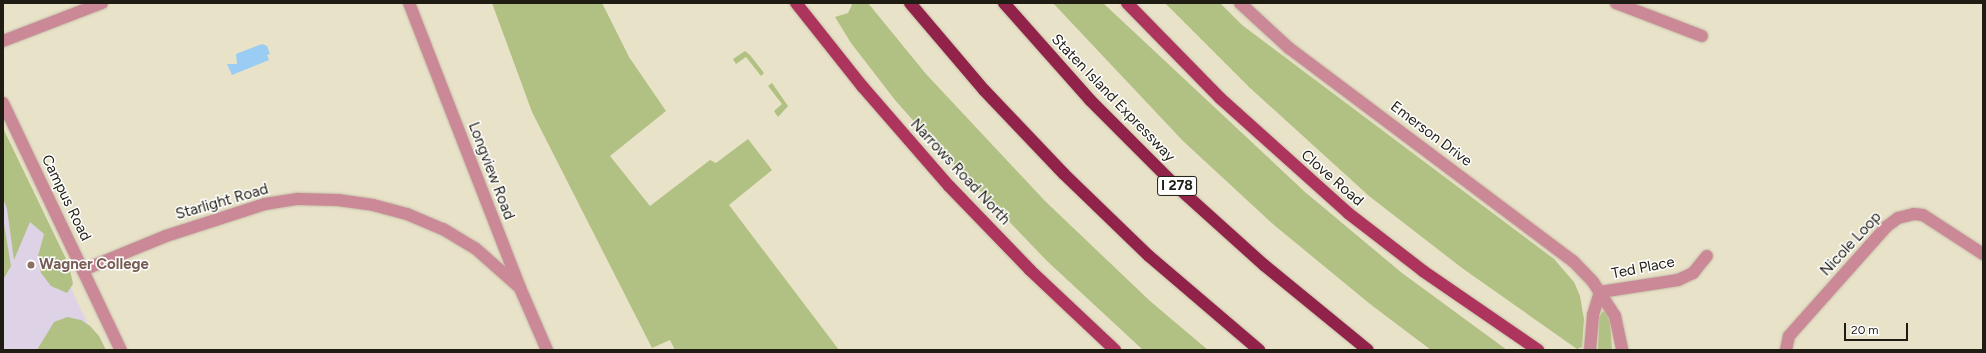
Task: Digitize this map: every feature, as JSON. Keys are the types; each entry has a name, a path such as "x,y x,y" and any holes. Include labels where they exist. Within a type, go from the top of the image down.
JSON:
{"highway":[{"path":"910,3 984,90 1064,174 1149,256 1259,350"},
{"name":"Staten Island Expressway","path":"1004,3 1095,105 1174,184 1285,283 1368,350"}],"main road":[{"name":"Narrows Road North","path":"796,3 862,86 949,186 1030,270 1115,350"},
{"name":"Clove Road","path":"1127,3 1220,98 1348,213 1422,271 1538,350"}],"street":[{"path":"3,40 102,3"},
{"name":"Longview Road","path":"409,3 520,288 547,350"},
{"name":"Emerson Drive","path":"1240,3 1289,48 1564,253 1586,274 1616,316 1622,350"},
{"path":"1616,3 1702,36"},
{"name":"Campus Road","path":"3,103 121,350"},
{"name":"Starlight Road","path":"83,270 166,236 265,204 298,200 338,200 373,204 408,214 443,229 475,248 520,288"},
{"name":"Nicole Loop","path":"1786,350 1789,336 1886,227 1898,218 1914,214 1923,215 1983,254"},
{"name":"Ted Place","path":"1600,292 1678,280 1693,273 1707,256"},
{"path":"1590,350 1593,315 1600,292"}],"shaded area":[{"name":"Wagner College","path":"3,142 29,199 100,350 3,350"}],"green space":[{"path":"492,3 602,3 629,57 666,111 610,156 650,206 710,160 716,163 748,139 772,170 729,205 839,350 675,350 670,340 652,348 532,112"},
{"path":"850,3 868,3 926,74 1045,201 1150,301 1208,350 1143,350 1047,261 926,135 895,100 851,43 835,17 848,13 852,5"},
{"path":"1053,3 1103,3 1305,192 1402,273 1507,350 1431,350 1370,304 1274,225 1183,141"},
{"path":"1165,3 1220,3 1242,25 1554,259 1574,282 1580,296 1584,319 1582,347 1577,349 1462,268 1369,196 1249,87"},
{"path":"745,51 764,73 761,76 746,57 736,64 733,59"},
{"path":"772,83 788,106 778,117 774,111 782,104 768,86"},
{"path":"3,128 69,265 73,284 67,293 51,286 41,273 38,256 44,234 30,222 14,260 7,209 3,198"},
{"path":"3,218 11,266 3,280"},
{"path":"1603,311 1607,313 1610,320 1612,350 1598,350 1599,317"},
{"path":"67,317 81,320 90,326 99,336 106,350 37,350 54,322"}],"water":[{"path":"262,44 267,46 270,54 267,55 269,60 232,75 227,64 237,64 236,54"}],"place":[{"name":"Wagner College","path":"31,265"}]}
